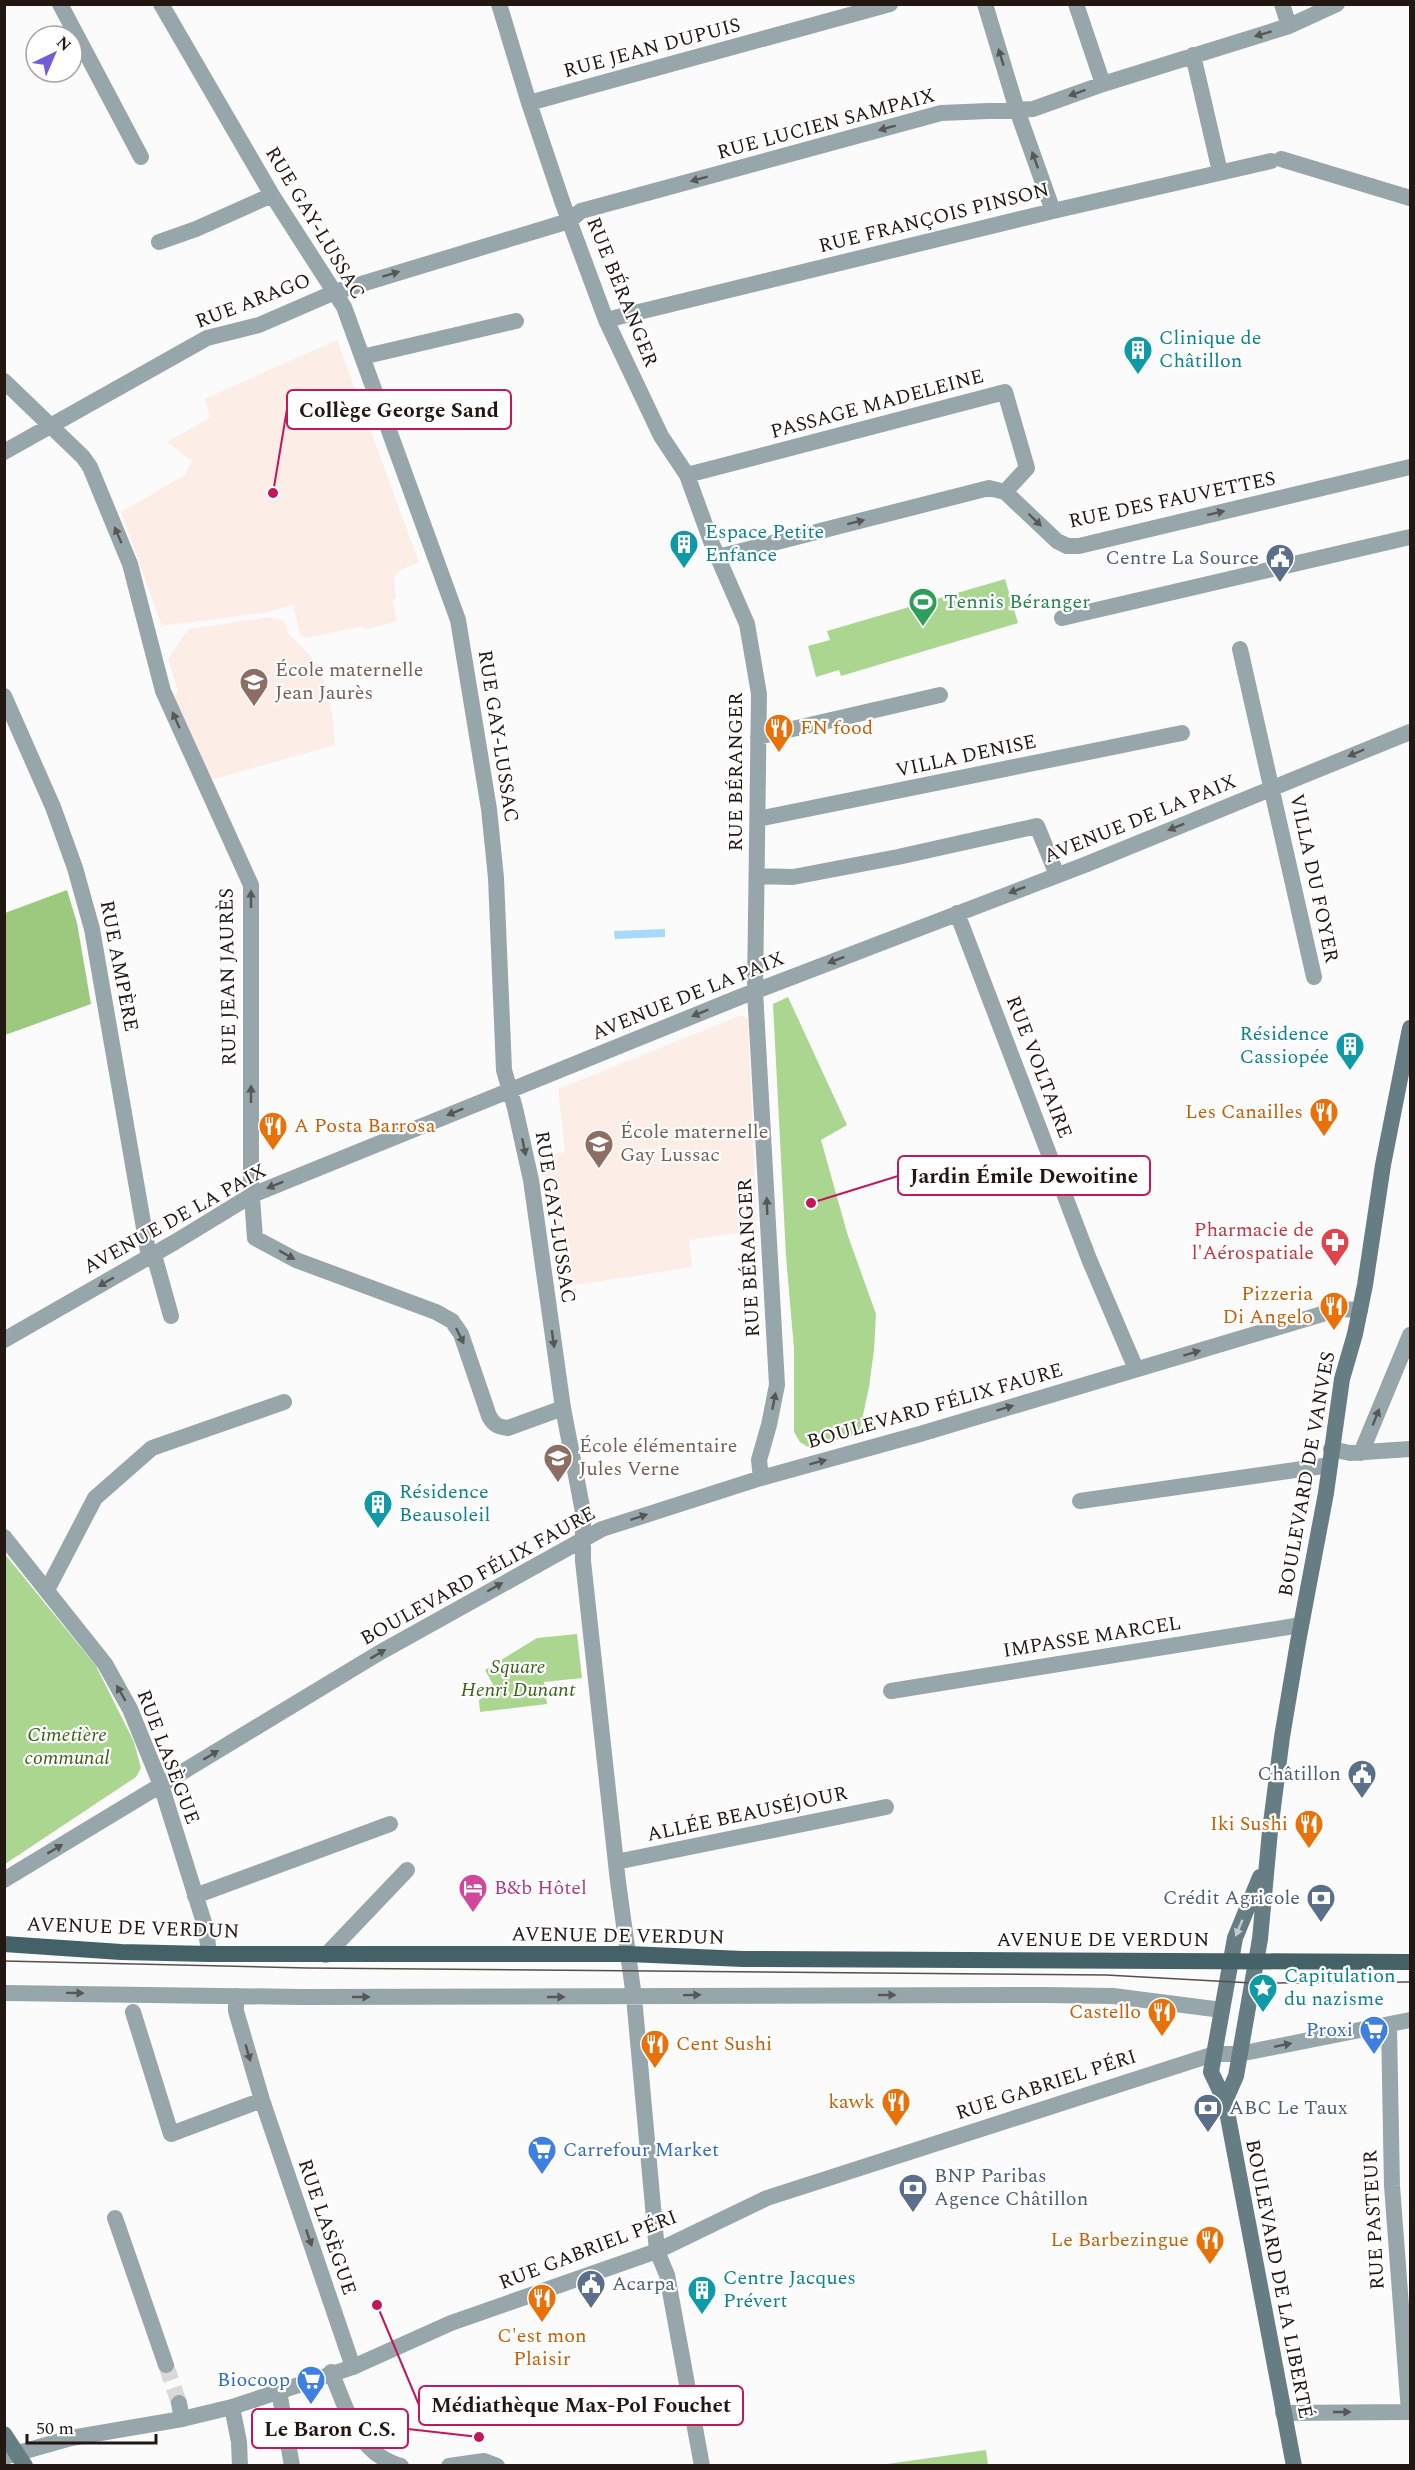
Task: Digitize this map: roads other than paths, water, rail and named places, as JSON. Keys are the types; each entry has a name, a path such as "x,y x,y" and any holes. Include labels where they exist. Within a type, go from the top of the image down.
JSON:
{"main road":[{"name":"BOULEVARD DE VANVES","path":"1224,2101 1234,2084 1256,1960 1282,1737 1342,1379 1360,1310 1374,1235 1383,1165 1410,1028"},
{"name":"BOULEVARD DE VANVES","path":"1214,2054 1235,1938 1268,1858"},
{"name":"AVENUE DE VERDUN","path":"4,1944 121,1952 209,1954 629,1954 754,1960 1410,1962"},
{"name":"BOULEVARD DE LA LIBERTÉ","path":"1214,2054 1211,2072 1224,2101 1294,2466"},
{"path":"4,2434 13,2457"}],"street":[{"path":"60,4 141,157"},
{"name":"RUE GAY-LUSSAC","path":"161,4 272,195 344,307 458,620 489,809 496,878 504,1070 531,1180 563,1408 583,1512 585,1537 583,1560 616,1862 634,1997 657,2251 667,2275 702,2466"},
{"name":"RUE BÉRANGER","path":"499,4 529,103 606,320 661,436 687,475 718,557 747,624 759,694 755,991 777,1385 759,1460 761,1478"},
{"name":"RUE JEAN DUPUIS","path":"529,103 890,4"},
{"path":"985,4 1017,110 1053,211"},
{"path":"1076,4 1102,84"},
{"path":"1282,4 1289,26"},
{"name":"RUE LUCIEN SAMPAIX","path":"569,221 581,211 941,113 1033,109 1102,84 1289,26 1337,4"},
{"path":"1193,55 1220,172"},
{"name":"RUE FRANÇOIS PINSON","path":"606,320 1053,211 1276,160 1410,198"},
{"path":"159,242 196,229 272,195"},
{"name":"RUE ARAGO","path":"4,452 207,338 259,325 335,292 569,221"},
{"path":"362,357 516,321"},
{"name":"RUE JEAN JAURÈS","path":"4,381 90,467 130,564 163,691 250,885 252,1195 255,1238 296,1260 436,1312 452,1321 461,1334 493,1424 508,1428 563,1408"},
{"name":"PASSAGE MADELEINE","path":"687,475 1005,392 1027,468 1005,492"},
{"name":"RUE DES FAUVETTES","path":"1005,492 1057,541 1067,546 1079,546 1410,467"},
{"path":"718,557 989,488 1005,492"},
{"path":"1062,618 1410,537"},
{"name":"VILLA DU FOYER","path":"1240,649 1314,977"},
{"path":"758,737 940,695"},
{"name":"RUE AMPÈRE","path":"4,696 53,807 75,868 92,929 151,1256 171,1316"},
{"name":"VILLA DENISE","path":"758,819 1182,733"},
{"name":"AVENUE DE LA PAIX","path":"4,1340 252,1195 755,991 1057,875 1409,733"},
{"path":"757,876 793,877 898,857 1037,825 1057,875"},
{"name":"RUE VOLTAIRE","path":"957,913 1089,1259 1136,1369"},
{"name":"BOULEVARD FÉLIX FAURE","path":"4,1880 379,1653 602,1529 761,1478 920,1434 1339,1308 1360,1310"},
{"path":"1366,1453 1410,1335"},
{"path":"47,1590 95,1498 152,1448 284,1402"},
{"path":"1080,1501 1330,1457 1410,1449"},
{"name":"RUE LASÈGUE","path":"4,1538 105,1664 130,1709 161,1785 206,1929 209,1954"},
{"name":"IMPASSE MARCEL","path":"891,1691 1301,1625"},
{"name":"ALLÉE BEAUSÉJOUR","path":"616,1862 886,1807"},
{"path":"195,1896 390,1824"},
{"path":"326,1955 407,1870"},
{"path":"4,1993 634,1997 739,1994 1056,1995 1113,1996 1222,2010"},
{"name":"RUE LASÈGUE","path":"236,1996 236,2011 262,2100 353,2367"},
{"path":"133,2012 171,2134 262,2100"},
{"name":"RUE GABRIEL PÉRI","path":"13,2457 71,2438 180,2411 232,2407 331,2372 353,2367 451,2323 657,2251 768,2198 1214,2054 1239,2054 1410,2020"},
{"name":"RUE PASTEUR","path":"1389,2025 1392,2186 1404,2279 1410,2412"},
{"path":"115,2218 166,2365"},
{"path":"331,2372 359,2437 372,2452 400,2466"},
{"path":"279,2391 292,2466"},
{"path":"232,2407 239,2442 240,2466"},
{"path":"1283,2413 1410,2412"},
{"path":"450,2466 484,2461 497,2466"}],"water":[{"path":"665,929 665,937 615,939 614,931"}],"tunnel":[{"path":"166,2365 179,2403"}],"tram line":[{"path":"4,1961 307,1968 1106,1975 1252,1983 1410,1982"}],"place":[{"name":"Clinique de Châtillon","path":"1138,376"},
{"name":"Collège George Sand","path":"273,493"},
{"name":"Espace Petite Enfance","path":"684,570"},
{"name":"Centre La Source","path":"1280,584"},
{"name":"Tennis Béranger","path":"923,628"},
{"name":"École maternelle Jean Jaurès","path":"254,708"},
{"name":"FN food","path":"779,754"},
{"name":"Résidence Cassiopée","path":"1350,1072"},
{"name":"Les Canailles","path":"1324,1138"},
{"name":"A Posta Barrosa","path":"273,1152"},
{"name":"École maternelle Gay Lussac","path":"599,1170"},
{"name":"Jardin Émile Dewoitine","path":"811,1203"},
{"name":"Pharmacie de l'Aérospatiale","path":"1335,1268"},
{"name":"Pizzeria Di Angelo","path":"1334,1332"},
{"name":"École élémentaire Jules Verne","path":"558,1484"},
{"name":"Résidence Beausoleil","path":"378,1530"},
{"name":"Châtillon","path":"1362,1800"},
{"name":"Iki Sushi","path":"1309,1850"},
{"name":"B&b Hôtel","path":"473,1914"},
{"name":"Crédit Agricole","path":"1321,1924"},
{"name":"Capitulation du nazisme","path":"1263,2014"},
{"name":"Castello","path":"1162,2038"},
{"name":"Proxi","path":"1374,2056"},
{"name":"Cent Sushi","path":"655,2070"},
{"name":"kawk","path":"896,2128"},
{"name":"ABC Le Taux","path":"1208,2134"},
{"name":"Carrefour Market","path":"542,2176"},
{"name":"BNP Paribas Agence Châtillon","path":"913,2214"},
{"name":"Le Barbezingue","path":"1210,2266"},
{"name":"Médiathèque Max-Pol Fouchet","path":"377,2305"},
{"name":"Acarpa","path":"591,2310"},
{"name":"Centre Jacques Prévert","path":"702,2316"},
{"name":"C'est mon Plaisir","path":"542,2324"},
{"name":"Biocoop","path":"311,2406"},
{"name":"Le Baron C.S.","path":"479,2437"}],"park label":[{"name":"Square Henri Dunant","path":"518,1678"},
{"name":"Cimetière communal","path":"67,1746"}]}
